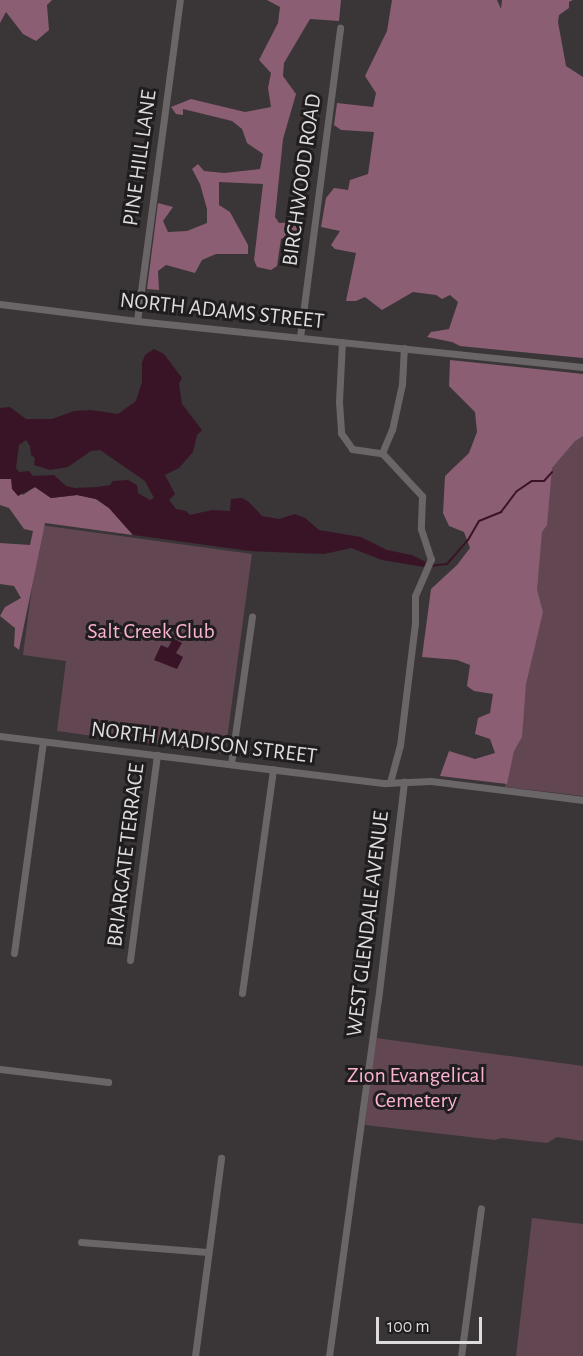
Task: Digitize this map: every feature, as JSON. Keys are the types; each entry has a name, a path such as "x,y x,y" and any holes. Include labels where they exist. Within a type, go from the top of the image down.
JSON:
{"street":[{"name":"PINE HILL LANE","path":"137,321 180,0"},
{"name":"BIRCHWOOD ROAD","path":"300,337 340,28"},
{"name":"NORTH ADAMS STREET","path":"0,304 137,321 583,367"},
{"path":"342,342 339,402 341,432 352,449 382,453 422,496 421,530 431,559 428,571 415,596 415,623 401,734 390,783"},
{"path":"382,453 392,430 402,384 404,348"},
{"path":"231,764 252,616"},
{"name":"NORTH MADISON STREET","path":"0,736 390,783 442,782 583,800"},
{"path":"14,953 43,742"},
{"name":"BRIARGATE TERRACE","path":"130,960 157,755"},
{"path":"242,993 273,769"},
{"name":"WEST GLENDALE AVENUE","path":"329,1356 378,1000 404,782"},
{"path":"0,1070 108,1082"},
{"path":"195,1356 221,1158"},
{"path":"461,1356 481,1208"},
{"path":"81,1242 208,1252"}],"green space":[{"path":"549,421 583,424 583,796 505,787"},
{"name":"Salt Creek Club","path":"40,525 252,554 225,754 57,731 66,661 23,655"},
{"name":"Zion Evangelical Cemetery","path":"376,1038 583,1066 583,1141 557,1137 547,1143 502,1138 495,1140 365,1125"},
{"path":"532,1218 583,1224 583,1356 516,1356"}],"shaded area":[{"path":"0,0 52,0 47,5 49,30 36,41 23,34 6,12 0,23"},
{"path":"267,0 341,0 339,21 310,19 284,63 283,76 296,94 283,139 275,217 279,223 300,222 297,232 281,239 277,266 271,270 257,267 254,260 263,184 219,182 219,205 230,212 248,245 248,254 216,254 202,260 195,273 166,265 158,271 159,290 147,289 158,203 173,207 163,221 168,232 187,231 207,223 207,209 200,184 192,169 198,164 204,171 224,173 260,169 263,154 247,143 242,129 232,121 183,109 183,115 176,114 171,107 191,99 245,112 271,107 268,88 271,73 259,60 278,23 280,7"},
{"path":"392,0 497,0 501,9 502,0 573,0 569,2 569,8 559,15 558,22 566,66 583,77 583,358 460,346 427,337 431,332 449,329 458,302 450,295 442,299 436,295 413,292 382,310 365,297 356,301 346,301 356,253 335,249 331,245 340,231 321,227 326,198 334,188 348,190 350,180 368,174 374,132 341,130 334,125 337,103 373,107 376,93 365,76 387,31"},
{"path":"154,349 164,354 182,378 179,384 182,404 202,430 197,435 193,452 179,468 165,475 175,494 169,500 176,509 186,511 190,515 212,510 230,511 231,499 242,498 262,516 279,519 295,514 305,518 319,530 361,537 387,550 412,555 426,562 424,567 382,560 351,548 324,554 250,551 133,535 109,508 96,499 77,495 51,498 35,487 18,496 12,489 11,479 0,479 0,408 10,407 26,419 52,419 74,411 91,410 118,414 136,401 142,382 142,363 145,355","holes":["26,440 30,446 31,455 35,458 34,465 50,470 68,467 91,451 100,450 145,481 154,498 150,500 138,493 137,485 128,480 113,481 110,485 98,487 75,488 66,486 54,475 33,476 29,471 19,472 16,468 19,445"]},
{"path":"450,360 583,374 583,436 575,441 552,468 547,525 542,532 537,590 543,612 526,684 522,737 514,751 507,784 440,776 449,751 475,759 495,753 490,739 475,734 478,718 490,713 493,694 474,691 467,686 470,665 457,660 422,657 431,589 457,565 470,548 464,532 449,526 443,513 445,476 469,453 477,432 475,412 449,386"},
{"path":"10,478 23,495 35,487 51,498 77,495 96,499 109,508 133,535 45,523 19,650 14,646 15,628 0,616 5,607 21,598 14,586 0,584 0,543 30,545 33,531 24,529 9,508 0,505 0,479"},
{"path":"173,638 182,643 176,653 183,657 177,669 154,660 161,645 168,648"}],"waterway":[{"path":"429,566 447,564 468,540 479,521 501,512 517,491 532,481 544,481 552,472"}]}
